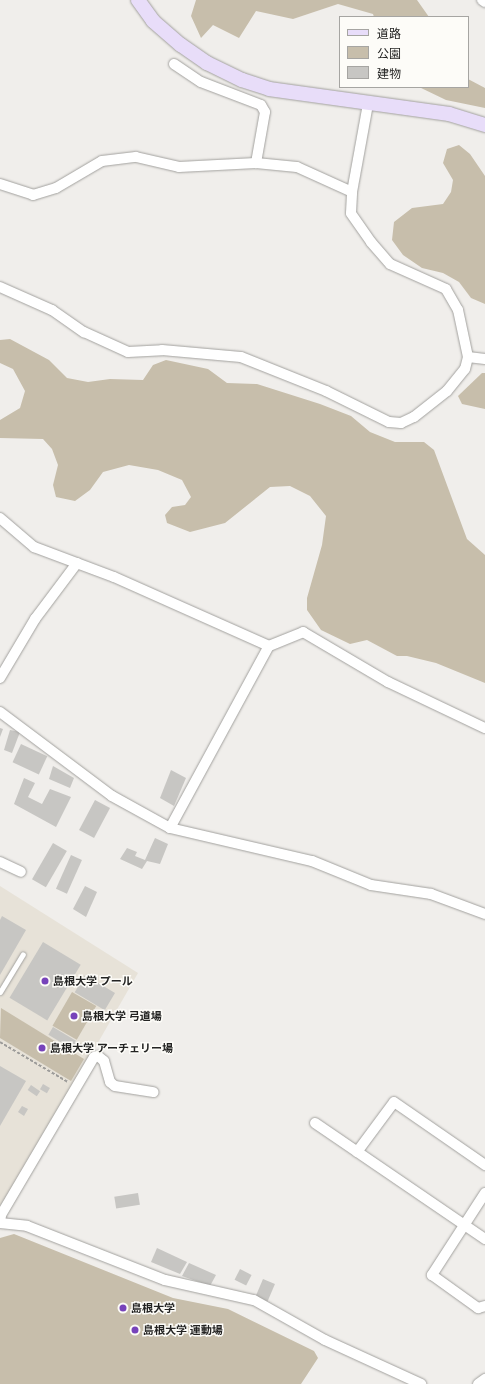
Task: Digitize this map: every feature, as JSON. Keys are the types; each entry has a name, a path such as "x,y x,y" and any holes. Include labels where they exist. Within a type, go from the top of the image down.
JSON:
{"street":[{"path":"138,0 153,20 181,45 207,63 242,80 270,89 368,104 449,114 485,125"},
{"path":"174,64 201,82 261,105 265,112 256,163"},
{"path":"0,287 52,310 84,332 128,352 162,350 241,357 326,390 389,422 401,423 414,417 430,405 457,380 465,369 468,357 461,321 453,298 446,288 390,264 371,242 352,213 352,192 368,104"},
{"path":"0,184 23,193 42,193 56,188 102,161 115,157 136,156 179,167 256,163 297,167 352,192"},
{"path":"468,357 485,359"},
{"path":"0,518 34,547 114,577 269,646"},
{"path":"0,678 35,619 77,563"},
{"path":"170,828 269,646 303,632 388,682 485,728"},
{"path":"0,712 112,796 170,828 312,861 371,885 431,894 485,914"},
{"path":"0,862 21,872"},
{"path":"154,1092 115,1086 110,1082 104,1061 98,1056 91,1060 1,1215 0,1223 27,1226 165,1280 254,1300 325,1340 422,1384"},
{"path":"357,1152 394,1102 485,1165"},
{"path":"315,1123 485,1239"},
{"path":"485,1193 432,1275 478,1308 485,1306"},
{"path":"478,1384 485,1379"}],"lane":[{"path":"0,992 23,954"}],"path":[{"path":"0,1042 76,1086"}],"shaded area":[{"path":"0,886 138,973 0,1213"}],"green space":[{"path":"196,0 417,0 428,16 374,16 373,14 338,4 293,19 256,11 239,38 213,25 201,38 191,16"},
{"path":"469,80 485,88 485,108 446,100 421,88 469,88"},
{"path":"459,145 470,154 485,176 485,304 471,298 459,282 443,273 422,268 403,255 392,240 394,222 412,208 443,204 451,192 453,180 443,163 447,149"},
{"path":"10,339 49,360 67,378 88,382 110,379 143,380 153,365 166,360 208,369 227,383 257,384 320,404 351,416 370,432 395,442 424,442 434,450 467,539 485,555 485,683 436,663 407,656 397,656 367,640 350,644 321,630 307,610 307,598 322,545 326,516 310,496 290,486 270,487 225,523 190,532 167,523 165,515 172,507 185,505 191,497 182,480 158,470 129,465 103,472 90,490 75,501 56,497 53,485 58,465 52,449 43,439 0,438 0,420 20,408 25,391 13,369 0,363 0,340"},
{"path":"482,373 485,373 485,409 462,404 458,396"},
{"name":"島根大学 弓道場","path":"72,992 96,1006 77,1040 53,1026"},
{"name":"島根大学 アーチェリー場","path":"1,1008 84,1059 71,1081 0,1038"},
{"name":"島根大学 運動場","path":"14,1234 173,1298 228,1309 314,1351 318,1358 301,1384 0,1384 0,1238"}],"building":[{"path":"0,728 3,729 0,737"},
{"path":"10,730 20,732 12,753 4,750"},
{"path":"21,744 47,756 39,774 13,762"},
{"path":"53,766 74,778 70,788 49,779"},
{"path":"171,770 186,778 174,806 160,798"},
{"path":"24,778 35,783 28,797 42,804 50,789 71,797 56,827 14,804"},
{"path":"95,800 110,808 94,838 79,830"},
{"path":"155,838 168,844 160,864 147,861 142,869 120,859 127,848 137,852 135,856 145,860"},
{"path":"53,843 67,851 46,887 32,879"},
{"path":"71,855 82,860 67,894 56,889"},
{"path":"85,886 97,892 86,917 73,909"},
{"path":"2,916 26,930 0,975 0,920"},
{"name":"島根大学 プール","path":"43,942 81,965 47,1020 10,998"},
{"name":"島根大学 弓道場","path":"85,975 115,993 105,1010 75,992"},
{"name":"島根大学 弓道場","path":"53,1027 81,1044 77,1052 48,1035"},
{"path":"0,1066 26,1081 0,1126"},
{"path":"43,1084 50,1088 47,1093 40,1089"},
{"path":"31,1085 40,1091 37,1096 28,1090"},
{"path":"22,1106 28,1109 24,1116 18,1112"},
{"path":"138,1193 140,1205 116,1209 114,1197"},
{"path":"157,1248 187,1262 180,1274 151,1262"},
{"path":"189,1263 216,1275 210,1286 182,1276"},
{"path":"240,1269 252,1275 246,1286 235,1280"},
{"path":"263,1279 275,1284 268,1302 256,1296"}],"place":[{"name":"島根大学 プール","path":"45,981"},
{"name":"島根大学 弓道場","path":"74,1016"},
{"name":"島根大学 アーチェリー場","path":"42,1048"},
{"name":"島根大学","path":"123,1308"},
{"name":"島根大学 運動場","path":"135,1330"}]}
